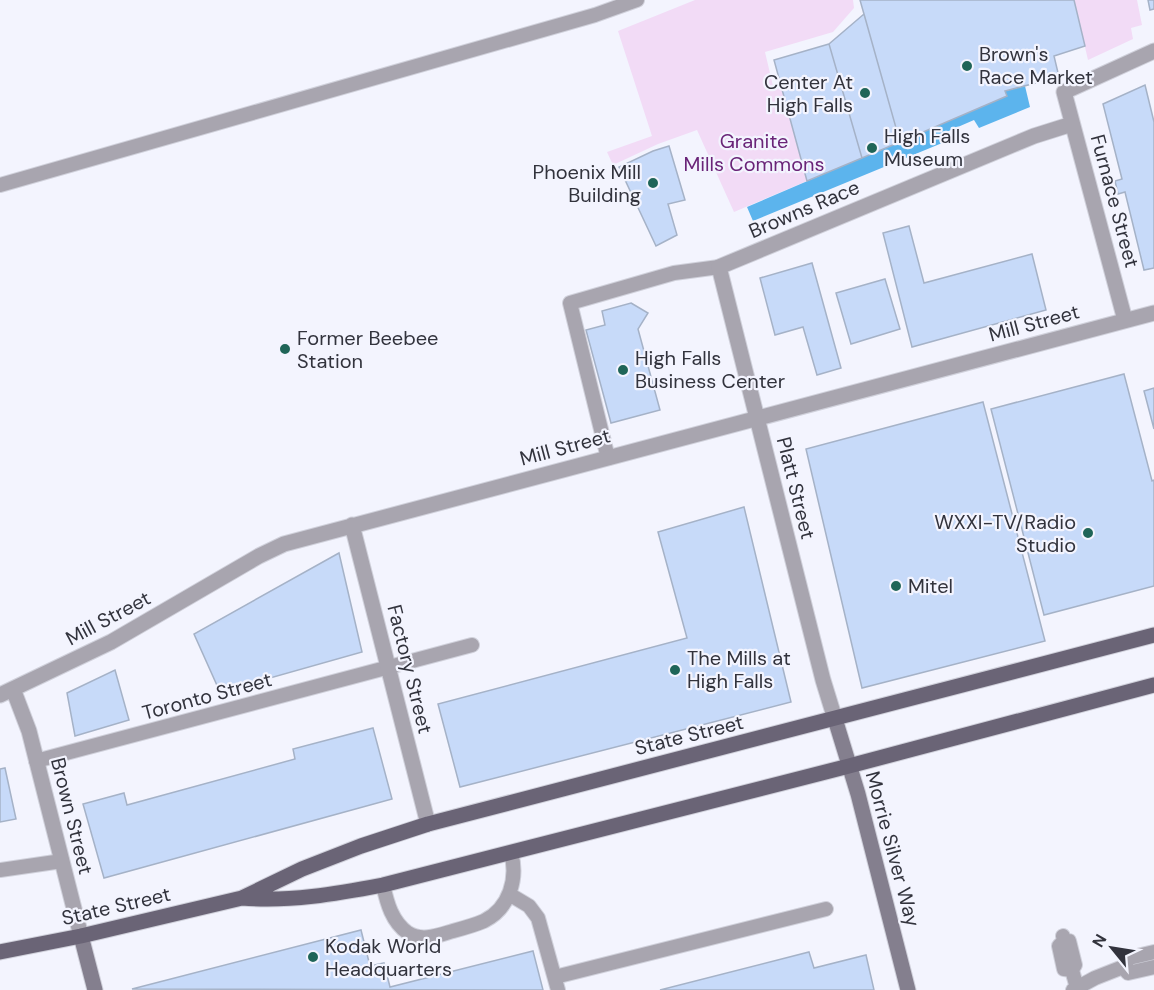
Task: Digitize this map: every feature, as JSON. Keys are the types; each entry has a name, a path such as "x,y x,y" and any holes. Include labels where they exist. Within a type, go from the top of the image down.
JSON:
{"main road":[{"name":"State Street","path":"0,952 81,936 242,898 302,869 361,846 428,824 1154,636"},
{"name":"State Street","path":"242,898 285,899 383,885 849,766 1154,685"},
{"name":"Morrie Silver Way","path":"835,719 908,990"},
{"name":"Brown Street","path":"81,936 95,990"}],"street":[{"name":"Furnace Street","path":"1125,320 1064,92 1152,54"},
{"name":"Browns Race","path":"719,267 1034,136 1072,124"},
{"name":"Platt Street","path":"719,267 835,719"},
{"name":"Mill Street","path":"6,692 128,633 272,549 297,539 1154,313"},
{"name":"Factory Street","path":"352,525 428,824"},
{"name":"Brown Street","path":"6,692 29,731 81,936"}],"lane":[{"path":"0,185 596,15 637,0"},
{"path":"608,458 570,303 674,273 719,267"},
{"name":"Toronto Street","path":"36,761 472,645"},
{"path":"383,885 388,905 396,921 409,934 426,938 486,920 500,908 509,894 515,871 511,853"},
{"path":"0,870 62,861"},
{"path":"509,894 529,906 538,918 557,983 826,909"},
{"path":"1063,938 1069,941 1075,965 1072,970 1075,989 1123,967 1129,958 1154,952"},
{"path":"1123,967 1128,973 1154,967"}],"green space":[{"name":"Granite Mills Commons","path":"695,0 853,0 854,8 833,32 765,52 773,86 780,83 807,181 734,212 697,130 658,144 613,165 607,152 652,136 618,31"},
{"path":"1074,0 1137,0 1142,25 1131,28 1133,39 1088,60"}],"water":[{"path":"1025,86 1030,107 979,128 974,120 944,133 947,141 753,221 747,207 1006,96 1005,91"}],"building":[{"name":"Brown's Race Market","path":"860,0 1074,0 1085,46 1054,56 1059,77 1005,91 1007,96 900,142"},
{"path":"1148,0 1154,0 1154,9 1150,10"},
{"name":"Center At High Falls","path":"864,14 900,142 862,158 829,44"},
{"path":"829,44 862,158 807,181 774,60"},
{"path":"1145,85 1154,122 1154,268 1144,270 1125,192 1118,194 1115,181 1122,179 1103,104"},
{"name":"Phoenix Mill Building","path":"669,146 685,200 668,204 677,235 656,246 619,167"},
{"path":"909,226 924,283 1032,254 1046,310 912,347 883,233"},
{"path":"812,263 841,368 817,375 803,327 775,335 760,278"},
{"path":"885,279 900,329 851,344 836,293"},
{"name":"High Falls Business Center","path":"631,303 648,313 638,329 660,410 611,423 586,330 605,325 602,311"},
{"name":"WXXI-TV/Radio Studio","path":"1124,374 1152,481 1154,480 1154,586 1044,615 991,409"},
{"path":"1154,388 1154,429 1144,391"},
{"path":"983,402 1045,641 862,688 806,449"},
{"name":"The Mills at High Falls","path":"744,507 791,702 460,787 438,704 687,638 658,532"},
{"path":"339,553 362,652 220,692 194,634"},
{"path":"115,670 129,720 75,736 67,693"},
{"path":"373,728 392,799 104,878 83,804 124,793 127,805 295,759 293,749"},
{"path":"5,768 16,819 0,822 0,769"},
{"name":"Kodak World Headquarters","path":"361,930 370,966 384,963 390,987 533,951 543,990 132,989"},
{"path":"809,952 814,968 866,955 874,990 660,990"}],"place":[{"name":"Brown's Race Market","path":"967,66"},
{"name":"Center At High Falls","path":"865,93"},
{"name":"High Falls Museum","path":"872,148"},
{"name":"Phoenix Mill Building","path":"653,183"},
{"name":"Former Beebee Station","path":"285,349"},
{"name":"High Falls Business Center","path":"623,370"},
{"name":"WXXI-TV/Radio Studio","path":"1088,533"},
{"name":"Mitel","path":"896,586"},
{"name":"The Mills at High Falls","path":"675,670"},
{"name":"Kodak World Headquarters","path":"313,957"}]}
